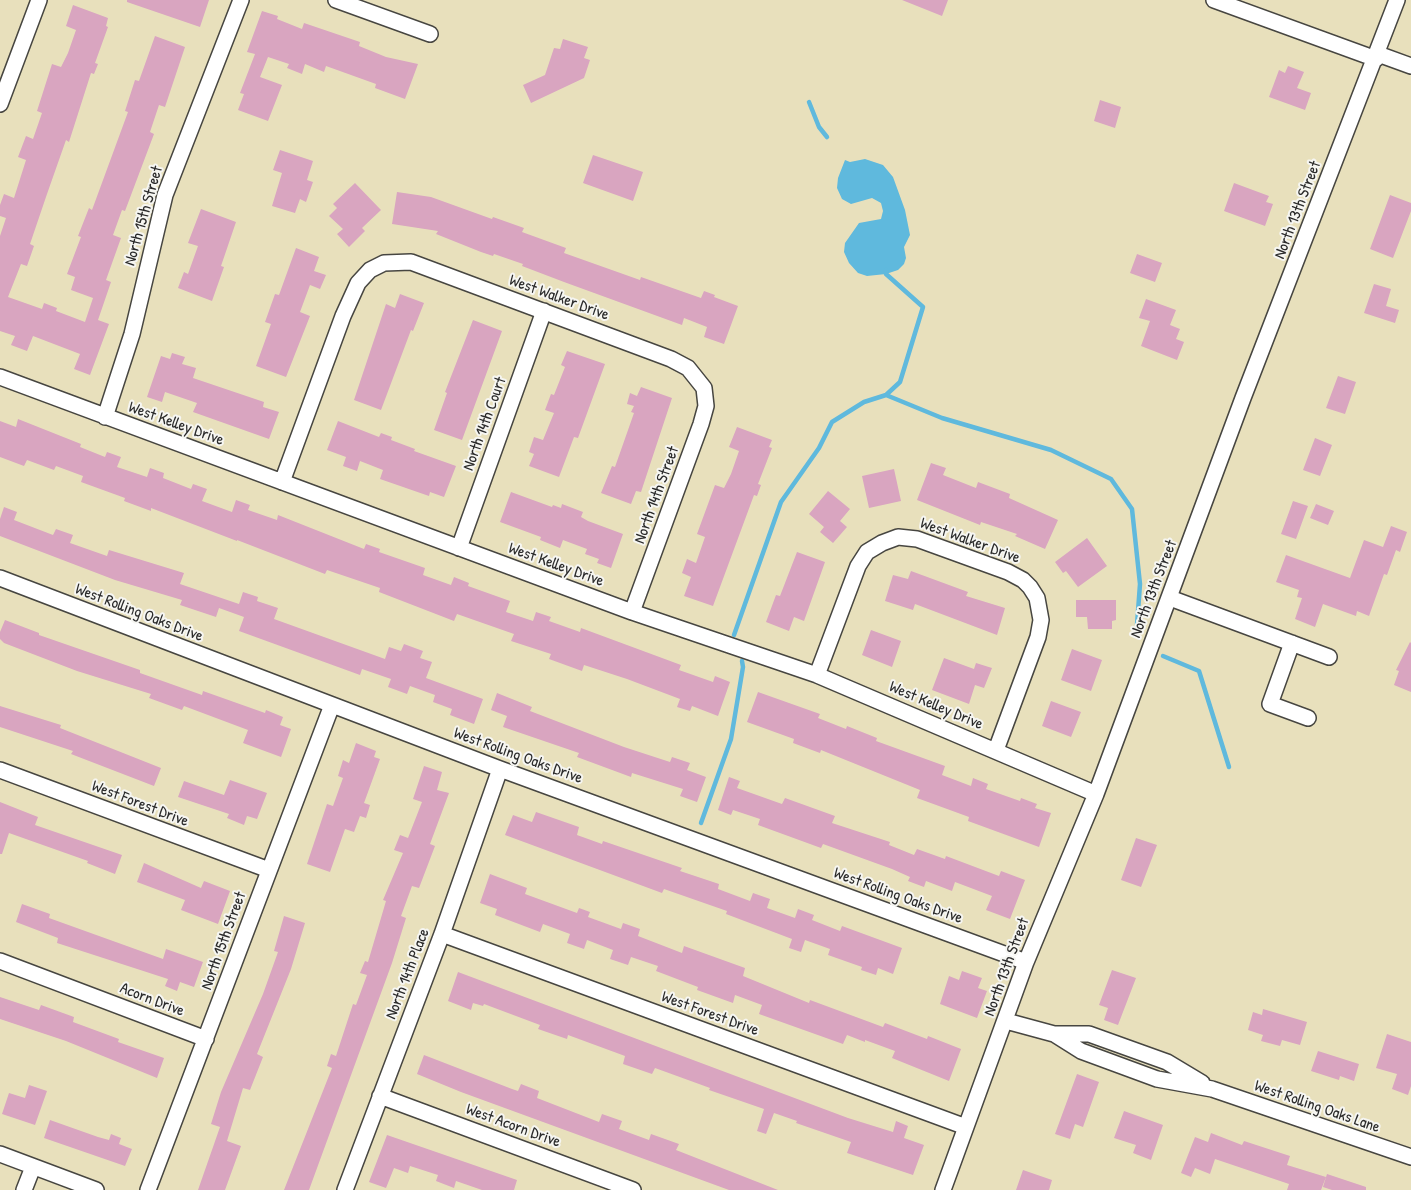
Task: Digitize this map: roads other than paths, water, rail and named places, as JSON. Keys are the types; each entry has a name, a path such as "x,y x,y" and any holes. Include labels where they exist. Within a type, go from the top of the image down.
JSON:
{"street":[{"path":"0,104 39,0"},
{"name":"North 15th Street","path":"105,417 132,334 165,195 241,0"},
{"path":"336,0 430,34"},
{"path":"1214,0 1411,66"},
{"name":"North 13th Street","path":"943,1190 1026,962 1096,794 1243,398 1377,56 1397,0"},
{"name":"West Walker Drive","path":"282,482 343,316 358,283 370,270 391,262 411,262 672,359 688,368 704,388"},
{"name":"North 14th Court","path":"459,548 544,312"},
{"name":"West Kelley Drive","path":"0,377 632,612 817,675 1096,794"},
{"name":"North 14th Street","path":"632,612 701,424 706,406 704,388"},
{"name":"West Walker Drive","path":"817,675 858,566 867,552 882,542 898,537 926,542 1015,575 1030,587 1037,598 1041,620 1038,637 996,750"},
{"name":"West Rolling Oaks Drive","path":"0,578 500,769 1026,962"},
{"path":"1170,598 1329,657"},
{"path":"1292,643 1270,704 1308,718"},
{"name":"North 15th Street","path":"148,1190 332,705"},
{"name":"North 14th Place","path":"345,1190 442,934 500,769"},
{"name":"West Forest Drive","path":"0,770 269,870"},
{"name":"West Forest Drive","path":"442,934 966,1127"},
{"name":"Acorn Drive","path":"0,962 206,1039"},
{"name":"West Rolling Oaks Lane","path":"1006,1021 1054,1034 1081,1051 1157,1079 1212,1089 1411,1157"},
{"name":"West Acorn Drive","path":"380,1096 633,1190"},
{"path":"0,1154 96,1190"},
{"path":"24,1190 33,1167"}],"water":[{"path":"865,159 883,165 893,177 905,210 910,235 904,247 906,258 904,264 898,270 886,274 867,276 858,273 849,263 844,252 845,243 859,223 881,219 883,211 881,203 872,198 851,204 842,199 837,188 838,178 845,160 850,162"}],"waterway":[{"path":"809,102 819,127 827,137"},
{"path":"734,635 781,502 819,448 832,422 864,402 886,395 900,382 923,307 886,274 886,270"},
{"path":"886,395 942,418 1051,450 1111,479 1132,509 1140,584 1137,625"},
{"path":"1163,656 1199,671 1229,767"},
{"path":"701,823 731,739 743,667 742,661"}]}
